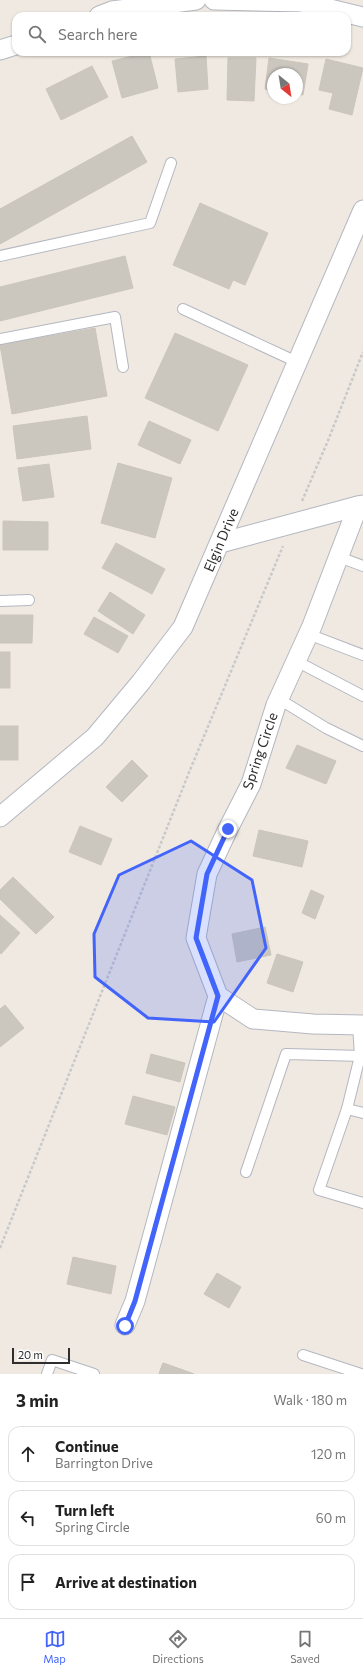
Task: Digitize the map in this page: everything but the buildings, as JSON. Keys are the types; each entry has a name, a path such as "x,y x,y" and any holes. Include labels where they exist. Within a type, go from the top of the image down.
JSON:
{"street":[{"path":"109,12 196,0"},
{"path":"214,0 301,2 345,12"},
{"path":"351,13 363,16"},
{"path":"0,50 12,46"},
{"name":"Elgin Drive","path":"0,817 95,738 183,627 363,210"},
{"path":"220,543 361,506"},
{"name":"Spring Circle","path":"218,996 196,938 207,874 251,784 279,699 308,634 361,506"},
{"path":"125,1326 135,1301 218,996 253,1019 314,1024 361,1025"}],"lane":[{"path":"0,256 150,223 171,162"},
{"path":"183,309 297,362"},
{"path":"0,339 115,317 123,367"},
{"path":"339,557 363,566"},
{"path":"0,600 29,600"},
{"path":"308,634 363,656"},
{"path":"296,661 363,696"},
{"path":"279,699 326,728 363,746"},
{"path":"361,1025 362,1056 347,1109 320,1190 363,1203"},
{"path":"246,1172 286,1054 362,1056"},
{"path":"347,1109 363,1113"},
{"path":"303,1355 361,1374"},
{"path":"47,1374 52,1360 94,1374"}],"path":[{"path":"0,1248 190,770 292,523 327,443 363,352"}],"highlighted area":[{"path":"191,841 252,880 266,948 214,1022 148,1018 95,977 94,934 119,875"}],"route":[{"path":"125,1326 135,1301 218,996 196,938 207,874 228,829"}]}
